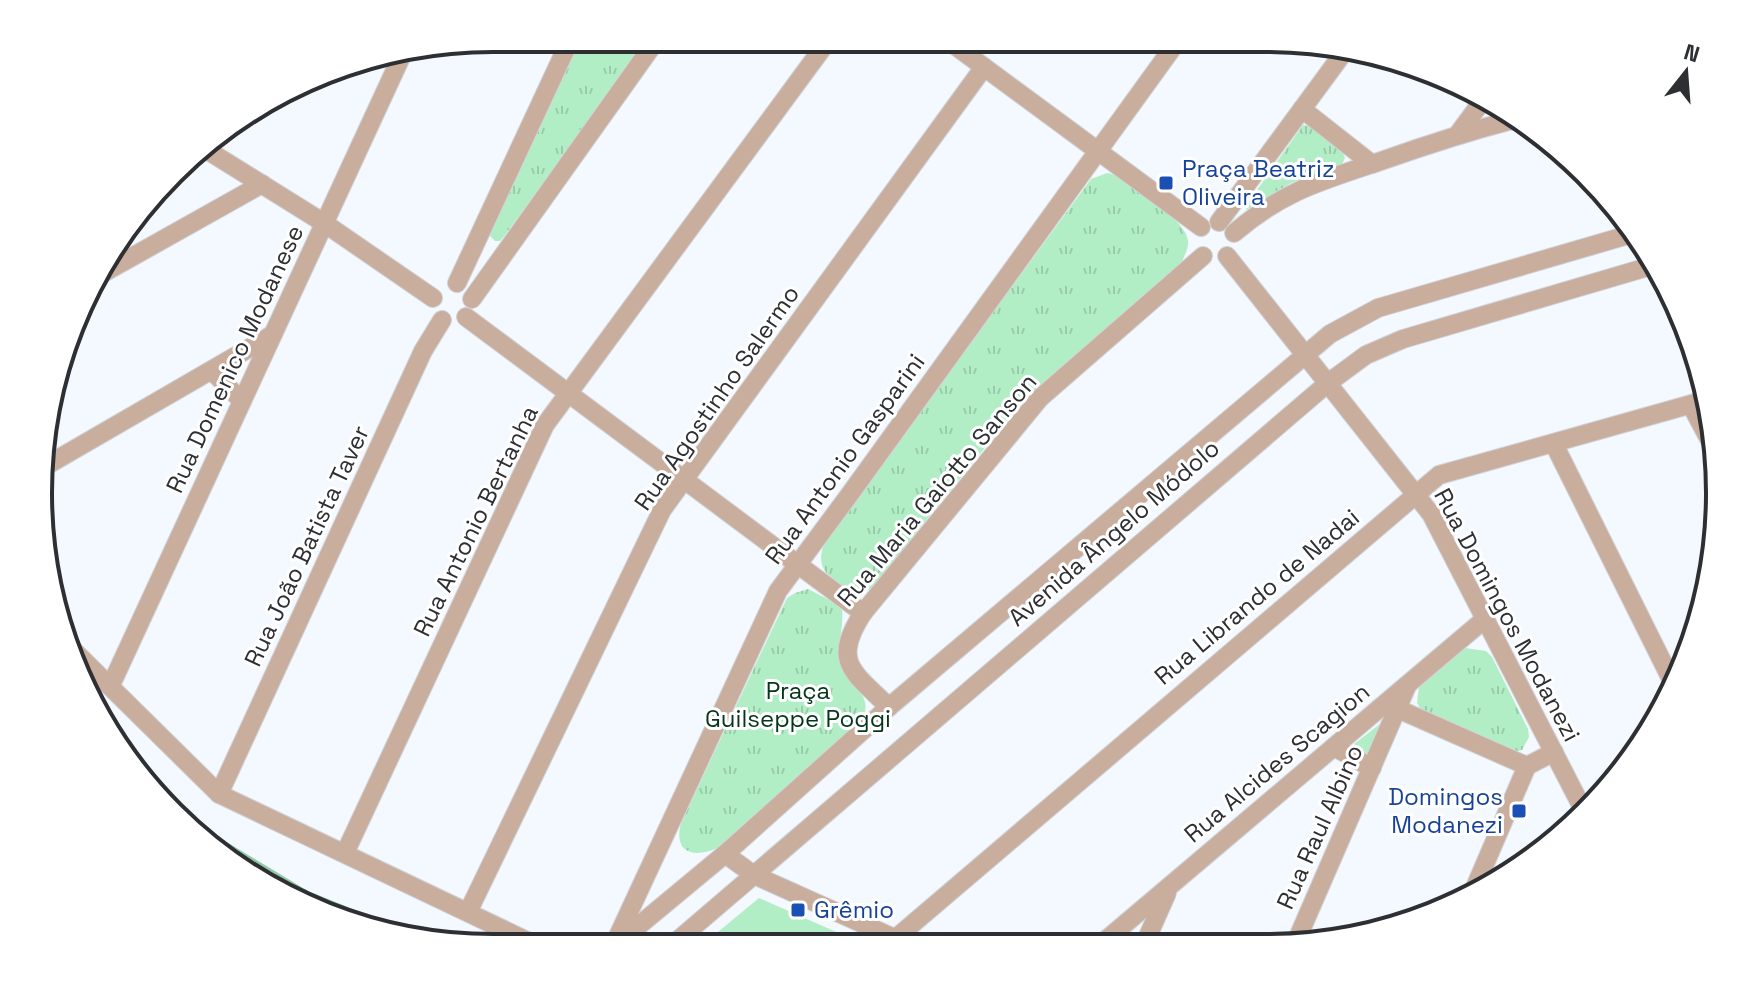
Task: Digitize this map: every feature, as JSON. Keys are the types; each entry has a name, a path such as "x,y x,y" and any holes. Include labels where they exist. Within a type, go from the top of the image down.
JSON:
{"street":[{"path":"564,52 457,283 440,288 433,298 434,310 442,320 454,323 470,312 472,299 648,52"},
{"name":"Rua Antonio Bertanha","path":"345,853 545,425 820,52"},
{"path":"964,52 1099,152 1218,227 1234,246 1227,256 1215,260 1203,256 1197,245 1198,233 1218,227 1270,205 1295,191 1458,134 1504,122"},
{"name":"Rua Antonio Gasparini","path":"620,934 778,591 1170,52"},
{"path":"1218,227 1339,58"},
{"name":"Rua Domenico Modanese","path":"111,685 399,62"},
{"name":"Rua Agostinho Salermo","path":"468,912 662,510 984,67"},
{"path":"1458,134 1478,107"},
{"path":"1302,109 1372,164"},
{"path":"214,151 433,298"},
{"path":"114,267 262,184"},
{"name":"Avenida Ângelo Módolo","path":"628,934 725,854 889,707 1304,354 1350,321 1378,308 1623,236"},
{"path":"477,239 505,253"},
{"name":"Rua Maria Gaiotto Sanson","path":"889,707 854,673 848,658 847,643 863,613 1040,398 1203,256"},
{"name":"Rua Domingos Modanezi","path":"1227,256 1431,514 1580,802"},
{"name":"Avenida Ângelo Módolo","path":"685,934 1328,383 1382,346 1644,268"},
{"path":"457,283 466,289 472,299"},
{"path":"466,317 863,613"},
{"name":"Rua João Batista Taver","path":"219,794 423,351 442,320"},
{"path":"53,462 272,335"},
{"path":"212,371 242,401"},
{"name":"Rua Librando de Nadai","path":"913,934 1439,475 1697,402"},
{"path":"1554,444 1668,672"},
{"name":"Rua Alcides Scagion","path":"1113,934 1486,618"},
{"path":"86,662 219,794 513,934"},
{"name":"Rua Raul Albino","path":"1300,932 1408,684"},
{"path":"1398,709 1527,766"},
{"path":"1334,747 1372,768"},
{"path":"1478,879 1527,766 1554,752"},
{"path":"725,854 754,875 886,934"},
{"path":"1149,934 1169,886"}],"green space":[{"path":"574,52 639,52 500,241 490,236"},
{"path":"1303,125 1309,126 1343,153 1345,158 1342,164 1291,183 1246,210 1247,204"},
{"path":"1107,173 1118,176 1158,205 1185,231 1187,249 1181,264 1025,398 871,589 852,592 830,577 822,565 826,540 1091,179"},
{"name":"Praça Guilseppe Poggi","path":"808,589 842,610 840,660 848,678 864,698 864,714 858,725 717,848 693,853 680,841 681,823 787,598"},
{"path":"1465,648 1486,651 1492,657 1528,729 1529,737 1522,750 1514,752 1422,711 1417,703 1419,686"},
{"path":"1385,720 1373,757 1360,754 1354,744"},
{"path":"214,834 308,891 375,918 298,889 248,860"},
{"path":"759,898 841,934 716,934"}],"place":[{"name":"Praça Beatriz Oliveira","path":"1166,183"},
{"name":"Domingos Modanezi","path":"1519,811"},
{"name":"Grêmio","path":"798,910"}]}
